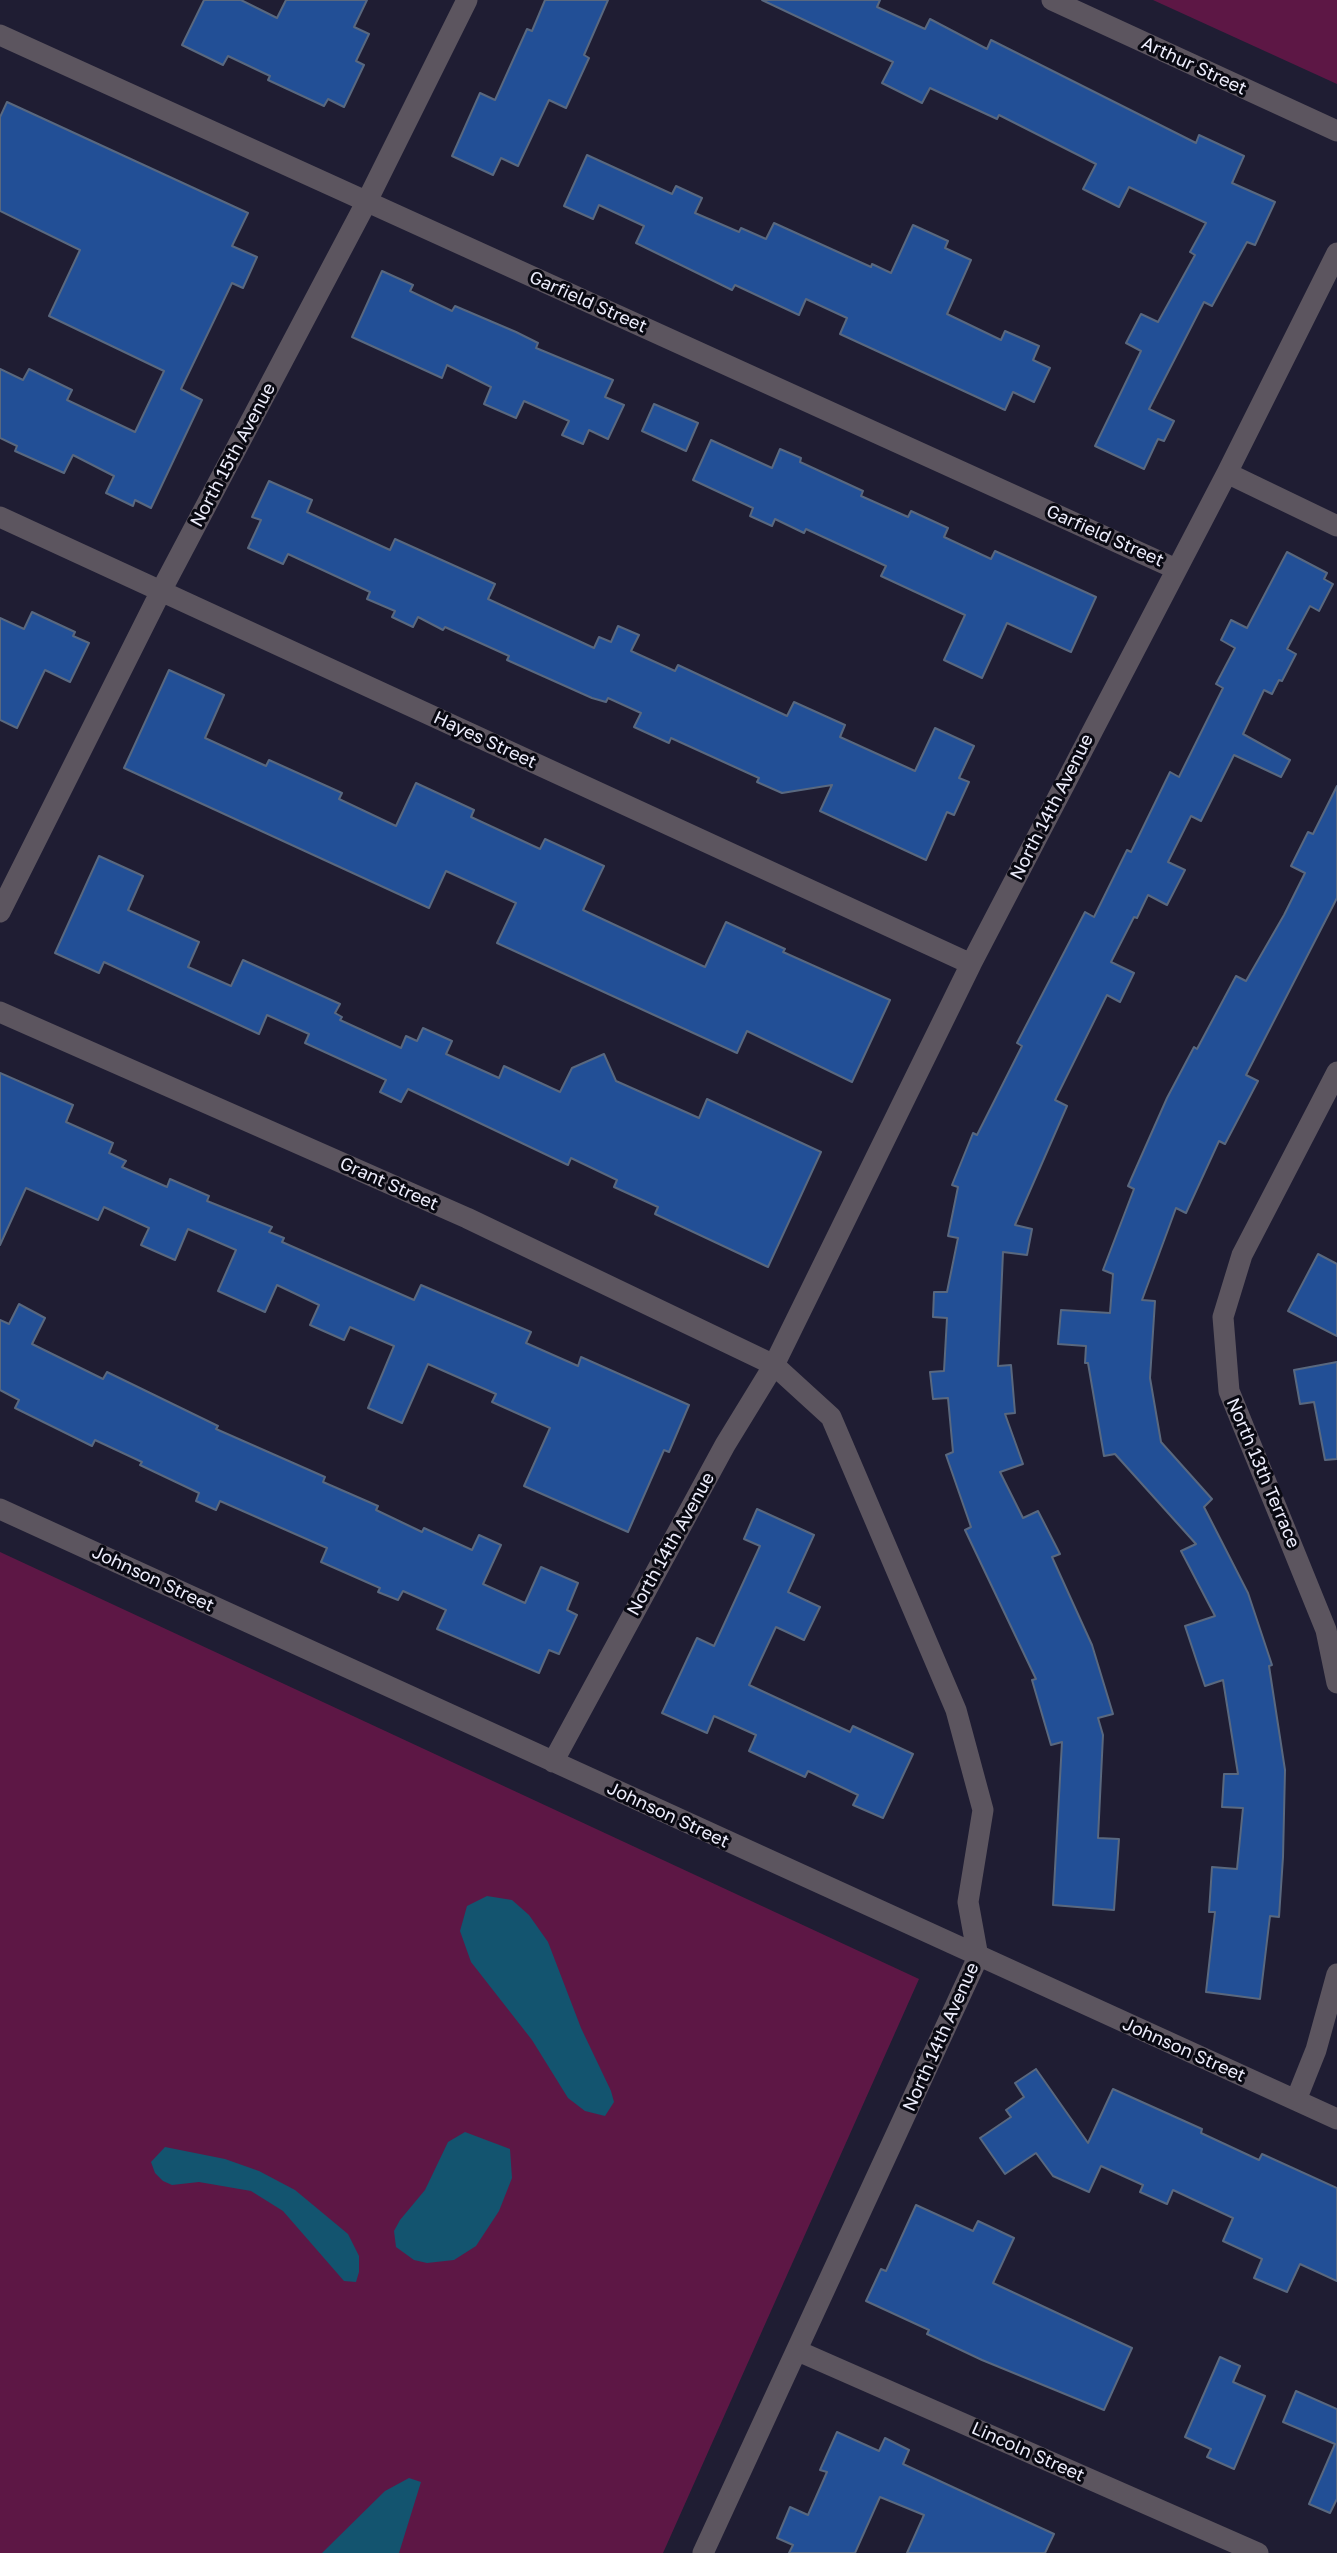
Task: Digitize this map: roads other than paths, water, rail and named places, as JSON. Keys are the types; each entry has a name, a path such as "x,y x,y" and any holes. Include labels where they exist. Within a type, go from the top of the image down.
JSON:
{"street":[{"name":"North 15th Avenue","path":"0,912 161,591 367,201 467,0"},
{"name":"Arthur Street","path":"1052,0 1337,131"},
{"name":"Garfield Street","path":"0,35 1176,569"},
{"name":"North 14th Avenue","path":"553,1762 725,1445 774,1366 971,964 1227,473 1337,253"},
{"path":"1227,473 1337,526"},
{"name":"Hayes Street","path":"0,517 971,964"},
{"name":"Grant Street","path":"0,1012 467,1218 774,1366"},
{"name":"North 13th Terrace","path":"1337,1072 1242,1255 1223,1317 1229,1391 1326,1630 1337,1683"},
{"name":"North 14th Avenue","path":"703,2553 978,1957 968,1902 983,1810 956,1710 831,1417 774,1366"},
{"name":"Johnson Street","path":"0,1509 1337,2119"},
{"path":"1296,2100 1316,2050 1337,1974"},
{"name":"Lincoln Street","path":"798,2351 1258,2553"}],"water":[{"path":"487,1896 512,1900 529,1915 548,1942 581,2028 611,2091 614,2102 605,2116 585,2111 568,2098 532,2040 471,1962 460,1931 467,1906"},
{"path":"465,2132 510,2149 512,2178 499,2211 476,2246 454,2260 427,2263 414,2260 396,2247 394,2231 425,2190 448,2142"},
{"path":"165,2147 225,2159 259,2171 295,2190 348,2234 359,2256 356,2282 344,2281 283,2211 251,2191 199,2182 172,2185 163,2181 155,2173 151,2162"},
{"path":"409,2478 421,2482 399,2553 322,2553 385,2491"}]}
